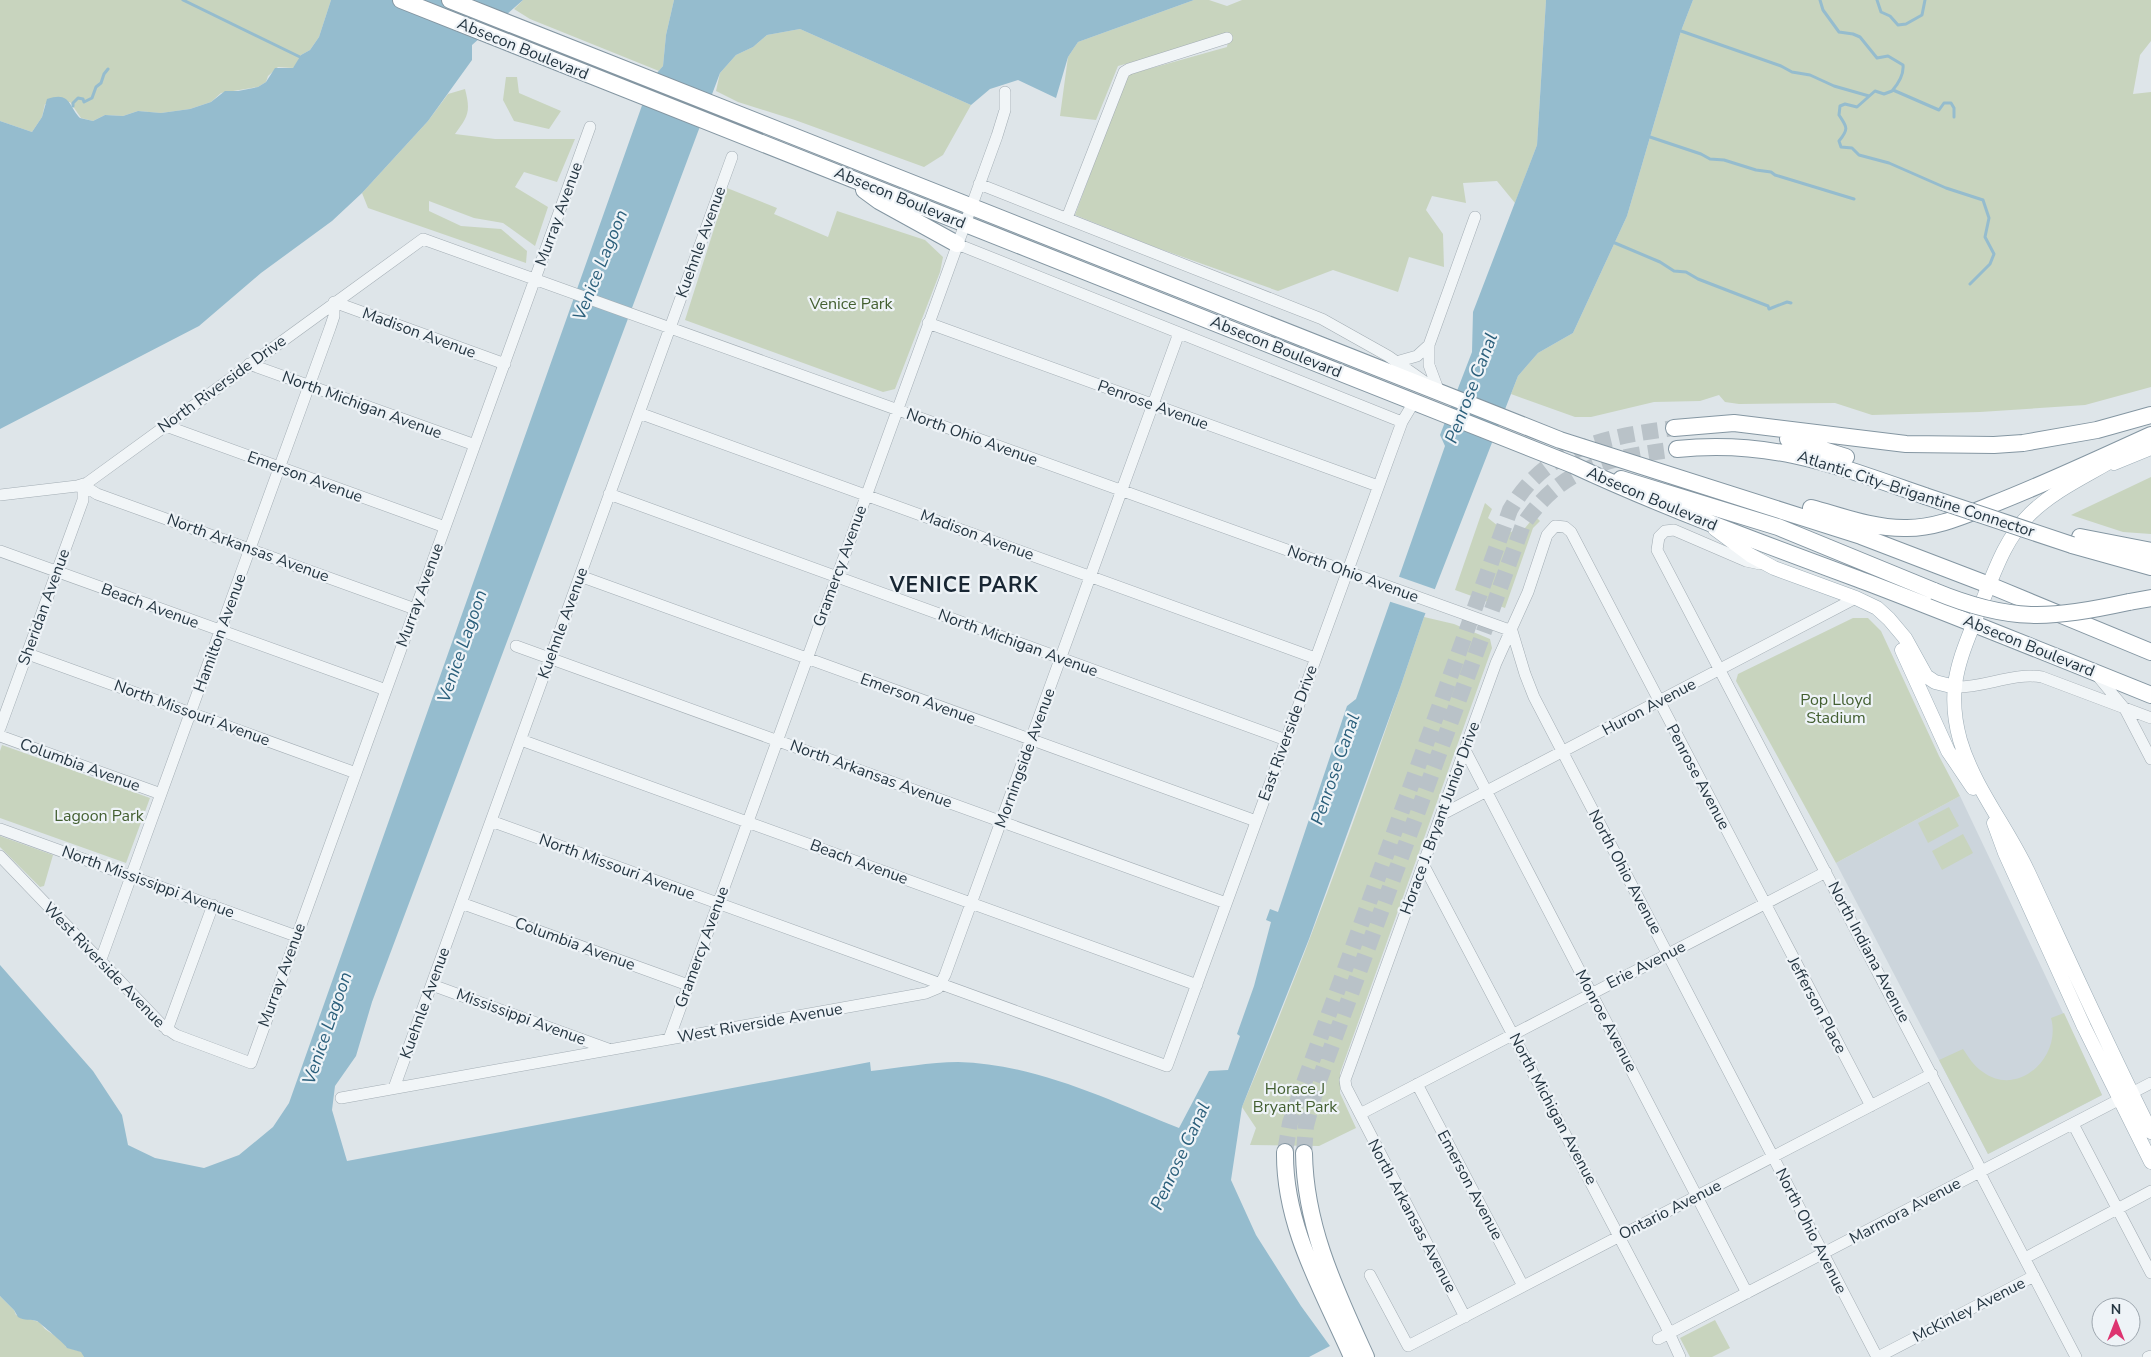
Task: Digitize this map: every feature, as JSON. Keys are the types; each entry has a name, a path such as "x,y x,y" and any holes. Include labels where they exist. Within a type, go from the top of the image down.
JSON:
{"highway":[{"name":"Absecon Boulevard","path":"401,0 1516,442 1706,523 1974,624 2151,694"},
{"name":"Absecon Boulevard","path":"450,0 1523,426 1593,452 1861,536 1989,585 2151,652"},
{"path":"846,177 879,201 957,244"},
{"path":"1674,428 1746,424 1896,443 1967,446 2022,443 2065,436 2097,430 2151,415"},
{"path":"1705,425 1746,429 1798,441 1930,492 2076,541 2151,551"},
{"path":"1728,493 1795,504 1879,526 1922,527 1951,520 2002,501 2151,436"},
{"name":"Atlantic City–Brigantine Connector","path":"1677,449 1741,447 1794,454 1930,492"},
{"path":"1573,465 1761,521 1975,607 2022,616 2066,614 2151,598"},
{"path":"2076,541 2096,553 2151,566"},
{"path":"2096,553 2151,559"},
{"path":"1285,1152 1286,1184 1298,1234 1352,1357"},
{"path":"1304,1153 1308,1202 1326,1268 1366,1357"}],"main road":[{"path":"2151,436 2055,493 2024,520 2004,550 1962,655 1955,687 1954,710 1960,738 1984,794 2008,860 2125,1096 2151,1132"},
{"path":"2100,468 2151,448"},
{"path":"1706,523 1750,555 1774,568"},
{"name":"Absecon Boulevard","path":"1774,568 1856,598 1877,608 1890,619 1905,638 1926,676 1936,682 1955,687"},
{"path":"1890,619 1898,641 1948,751 1990,812"},
{"path":"1984,794 2024,862 2125,1096 2151,1162"}],"street":[{"path":"1067,218 1124,72 1227,38"},
{"name":"Gramercy Avenue","path":"669,1039 971,207 1005,110 1005,92"},
{"name":"Murray Avenue","path":"250,1063 590,127"},
{"name":"Kuehnle Avenue","path":"394,1088 732,157"},
{"name":"Absecon Boulevard","path":"979,184 1322,319 1344,330 1396,362 1439,392"},
{"path":"1439,392 1429,365 1429,345 1475,216"},
{"name":"North Riverside Drive","path":"0,495 83,485 418,241 423,239 430,240"},
{"name":"North Ohio Avenue","path":"430,240 1512,631 1529,686 1877,1357"},
{"name":"Absecon Boulevard","path":"957,244 1402,422"},
{"name":"Madison Avenue","path":"334,302 504,364"},
{"name":"Hamilton Avenue","path":"100,962 334,316 334,302"},
{"name":"Penrose Avenue","path":"928,323 1378,486"},
{"name":"Morningside Avenue","path":"941,985 1091,577 1178,333"},
{"path":"1396,362 1417,356 1429,345"},
{"name":"North Michigan Avenue","path":"249,364 474,446"},
{"name":"East Riverside Drive","path":"941,985 1167,1066 1346,572 1402,422 1414,402"},
{"name":"Madison Avenue","path":"639,413 1315,658"},
{"name":"Emerson Avenue","path":"166,426 445,527"},
{"name":"North Arkansas Avenue","path":"83,485 97,494 415,609"},
{"name":"Sheridan Avenue","path":"0,728 83,500 83,485"},
{"name":"North Michigan Avenue","path":"609,494 1286,740"},
{"name":"Penrose Avenue","path":"1555,526 1565,527 1570,532 1764,904"},
{"name":"Horace J. Bryant Junior Drive","path":"1360,1114 1346,1087 1345,1080 1496,663 1528,592 1547,535 1555,526"},
{"name":"Absecon Boulevard","path":"1657,550 1657,541 1662,533 1674,530 1746,561 1774,568"},
{"name":"North Indiana Avenue","path":"1657,550 1932,1074 2076,1357"},
{"name":"Beach Avenue","path":"0,551 386,690"},
{"name":"Emerson Avenue","path":"580,576 1256,821"},
{"name":"Huron Avenue","path":"1441,815 1856,598"},
{"name":"North Arkansas Avenue","path":"516,646 1226,903"},
{"name":"North Missouri Avenue","path":"28,654 356,773"},
{"path":"2094,672 2125,709 2151,759"},
{"name":"Absecon Boulevard","path":"1955,687 1974,686 2024,676 2036,676 2048,678 2151,718"},
{"name":"Columbia Avenue","path":"0,736 161,794"},
{"name":"Beach Avenue","path":"521,740 1197,985"},
{"name":"Monroe Avenue","path":"1465,750 1747,1293"},
{"name":"North Missouri Avenue","path":"491,821 941,985"},
{"name":"North Mississippi Avenue","path":"0,829 296,936"},
{"name":"West Riverside Avenue","path":"0,856 167,1030 250,1063"},
{"name":"North Michigan Avenue","path":"1424,864 1620,1236 1663,1336 1680,1357"},
{"name":"Erie Avenue","path":"1360,1114 1826,872"},
{"name":"Columbia Avenue","path":"461,903 688,985"},
{"name":"Jefferson Place","path":"1764,904 1871,1106"},
{"path":"167,1030 213,906"},
{"name":"Mississippi Avenue","path":"432,985 610,1050"},
{"name":"West Riverside Avenue","path":"341,1098 926,993 935,990 941,985"},
{"name":"Ontario Avenue","path":"1370,1275 1408,1346 1932,1074"},
{"name":"Marmora Avenue","path":"1663,1336 2151,1083"},
{"name":"Emerson Avenue","path":"1417,1084 1523,1286"},
{"name":"North Arkansas Avenue","path":"1360,1114 1465,1317"},
{"path":"2072,1124 2151,1274"},
{"name":"McKinley Avenue","path":"2024,1258 2151,1191"},
{"name":"McKinley Avenue","path":"1877,1357 2034,1276"}],"shaded area":[{"path":"1960,796 2102,1095 1988,1154 1836,863"}],"green space":[{"path":"0,0 331,0 319,37 310,50 301,55 297,65 293,68 278,67 268,76 266,82 258,87 221,93 211,102 190,109 161,113 138,111 123,116 105,115 93,121 81,118 70,102 45,104 42,117 32,132 0,121"},
{"path":"523,0 674,0 666,35 663,66 659,71 530,19 514,9"},
{"path":"1194,0 1209,0 1227,6 1242,0 1546,0 1537,145 1515,203 1497,181 1463,183 1466,203 1432,196 1426,210 1443,234 1444,267 1409,257 1398,292 1333,270 1278,291 1152,246 1075,215 1127,75 1227,47 1229,36 1118,66 1096,120 1060,116 1068,57 1078,42"},
{"path":"1693,0 2151,0 2151,41 2140,55 2133,94 2151,92 2151,387 2085,405 1980,412 1872,415 1835,403 1739,404 1725,402 1719,395 1700,401 1654,402 1591,417 1575,417 1511,394 1518,376 1538,353 1573,333 1627,216 1681,31"},
{"path":"800,29 971,105 943,155 924,167 795,120 738,102 716,91 720,73 736,55 753,47 767,35"},
{"path":"506,77 517,77 519,93 561,111 549,129 514,121 503,100"},
{"path":"465,89 468,109 463,123 455,134 495,139 575,139 557,182 524,172 515,187 548,207 535,246 503,223 474,218 429,201 429,211 461,226 501,229 527,251 526,263 368,208 362,193 428,121 448,94"},
{"name":"Venice Park","path":"727,188 777,208 774,214 828,237 837,211 925,240 943,257 940,272 895,389 883,392 685,320"},
{"path":"2151,477 2151,534 2123,532 2071,515"},
{"path":"1485,503 1492,509 1488,518 1507,533 1525,528 1535,516 1540,521 1533,528 1505,608 1455,590"},
{"name":"Horace J Bryant Park","path":"1424,617 1454,624 1490,639 1492,648 1340,1073 1340,1093 1356,1128 1319,1146 1250,1145 1256,1128 1242,1107 1338,864"},
{"name":"Pop Lloyd Stadium","path":"1853,618 1868,618 1881,631 1939,756 1960,796 1836,863 1736,681 1738,674"},
{"name":"Lagoon Park","path":"2,745 150,798 126,863 0,818 0,751"},
{"path":"1949,807 1959,826 1928,843 1918,823"},
{"path":"1963,834 1973,853 1942,870 1932,851"},
{"path":"0,836 53,855 44,886 40,887 0,847"},
{"path":"2064,1013 2102,1095 1988,1154 1939,1060 1963,1049 1977,1067 1996,1079 2010,1080 2023,1077 2044,1059 2050,1047 2053,1033 2051,1018"},
{"path":"0,1296 14,1310 16,1315 39,1322 45,1329 64,1342 66,1347 82,1352 84,1357 0,1357"},
{"path":"1715,1320 1730,1348 1712,1357 1690,1357 1680,1338"}],"water":[{"path":"331,0 523,0 472,45 472,60 428,121 362,193 332,221 261,273 199,326 0,429 0,121 32,132 42,117 47,99 55,97 65,98 80,118 93,121 105,115 123,116 138,111 161,113 190,109 211,102 225,91 238,91 258,87 266,82 275,68 293,68 301,55 310,50 319,37"},
{"path":"674,0 1194,0 1078,42 1068,57 1056,98 1018,80 990,89 971,105 800,29 767,35 753,47 736,55 720,73 372,1002 356,1056 335,1086 332,1110 347,1161 870,1062 871,1071 947,1062 987,1064 1015,1069 1071,1085 1179,1128 1209,1071 1228,1070 1240,1036 1237,1034 1254,986 1271,922 1266,920 1270,909 1278,912 1347,706 1356,699 1445,446 1440,435 1472,352 1473,312 1537,145 1546,0 1693,0 1681,31 1627,216 1573,333 1538,353 1518,376 1424,617 1309,939 1242,1107 1231,1180 1256,1235 1301,1306 1330,1346 1309,1357 84,1357 81,1352 67,1348 37,1321 18,1317 14,1310 0,1296 0,965 93,1071 122,1115 128,1145 155,1158 204,1168 239,1155 273,1127 289,1103 651,80 663,66 666,35"}],"pier":[{"path":"1397,576 1437,590 1428,614 1388,601"}],"waterway":[{"path":"183,0 300,57"},
{"path":"1820,0 1823,10 1839,32 1860,37 1877,58 1888,56 1903,65 1903,72 1892,91 1884,94 1875,91 1857,107 1845,104 1840,106 1839,115 1846,127 1845,133 1839,141 1841,147 1852,148 1859,155 1889,163 1946,188 1983,200 1989,218 1985,237 1994,254 1990,264 1970,284"},
{"path":"1877,0 1881,12 1890,16 1898,25 1906,24 1922,15 1925,0"},
{"path":"1681,31 1781,66 1792,72 1810,75 1834,86 1869,96"},
{"path":"73,106 73,103 78,98 83,99 84,102 92,98 96,87 101,83 108,69"},
{"path":"1893,90 1939,110 1944,103 1951,103 1954,108 1954,117"},
{"path":"1650,137 1701,154 1710,159 1724,160 1756,170 1771,172 1775,175 1854,199"},
{"path":"1615,243 1660,262 1674,271 1686,272 1698,279 1768,306 1769,309 1787,302 1791,303"}],"tunnel":[{"path":"1285,1152 1290,1123 1299,1097 1510,510 1525,488 1542,471 1560,458 1581,448 1603,441 1674,428"},
{"path":"1304,1153 1306,1126 1316,1089 1523,525 1538,505 1555,489 1572,477 1590,468 1630,456 1677,449"}],"district":[{"name":"VENICE PARK","path":"964,585"}],"water label":[{"name":"Venice Lagoon","path":"600,265"},
{"name":"Penrose Canal","path":"1471,388"},
{"name":"Venice Lagoon","path":"462,646"},
{"name":"Penrose Canal","path":"1335,769"},
{"name":"Venice Lagoon","path":"327,1028"},
{"name":"Penrose Canal","path":"1180,1156"}]}
